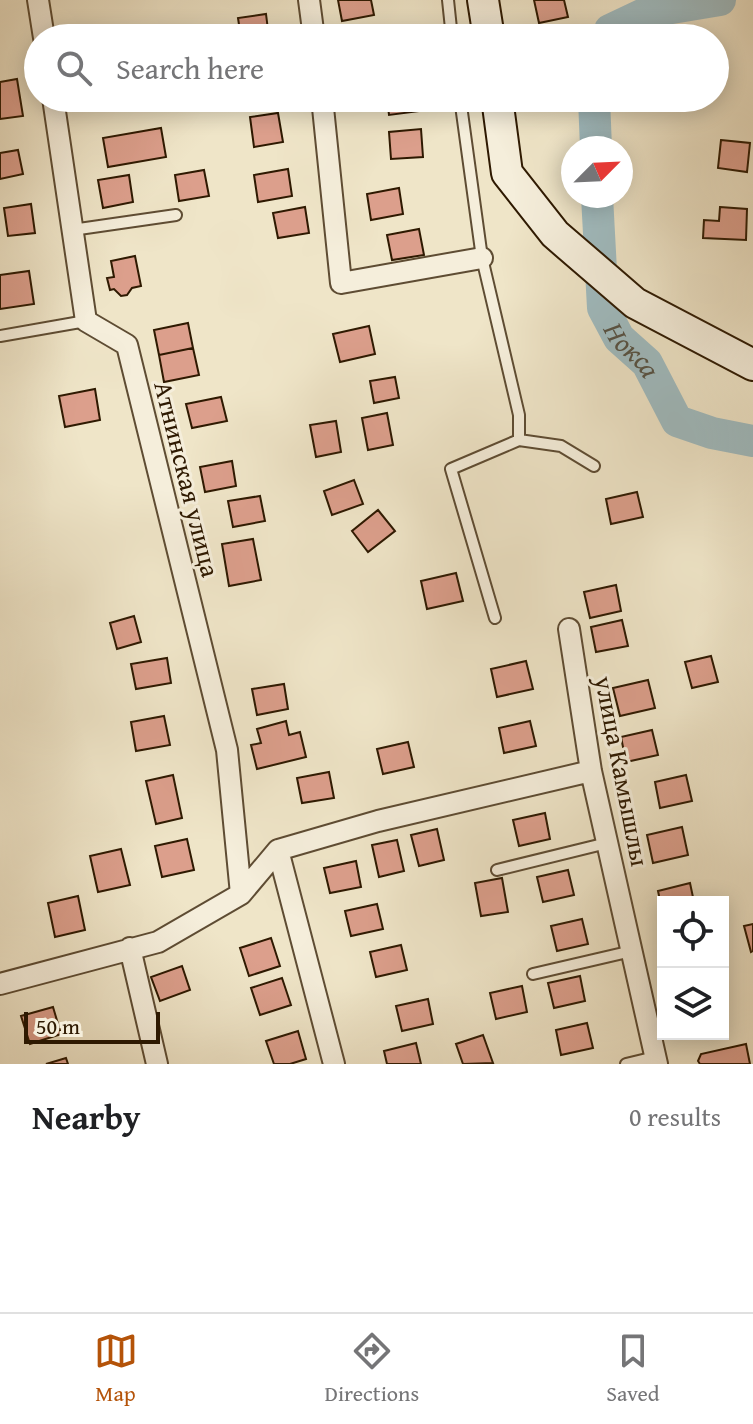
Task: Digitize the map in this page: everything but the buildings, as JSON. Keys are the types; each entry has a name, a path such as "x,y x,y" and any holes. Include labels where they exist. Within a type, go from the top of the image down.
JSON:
{"street":[{"path":"38,0 42,24"},
{"path":"309,0 312,24"},
{"path":"483,0 487,24"},
{"path":"55,112 86,321"},
{"path":"323,112 341,283 482,258"},
{"path":"499,112 507,173 555,234 635,303 753,365"},
{"name":"Атнинская улица","path":"86,321 127,345 227,750 241,894"},
{"name":"улица Камышлы","path":"569,629 591,771 657,1060"},
{"path":"0,984 158,942 241,894 278,850 378,821 591,771"},
{"path":"278,850 334,1064"},
{"path":"130,948 157,1064"}],"lane":[{"path":"448,0 451,24"},
{"path":"462,112 482,258 519,415 519,440"},
{"path":"72,230 176,215"},
{"path":"0,336 86,321"},
{"path":"495,618 451,469 519,440 561,446 594,466"},
{"path":"497,870 608,843"},
{"path":"533,974 632,951"},
{"path":"626,1064 657,1060"}],"waterway":[{"name":"Нокса","path":"623,24 648,12 720,0"},
{"name":"Нокса","path":"595,112 596,136"},
{"name":"Нокса","path":"598,208 603,308 619,338 647,363 677,421 712,433 753,441"}]}
